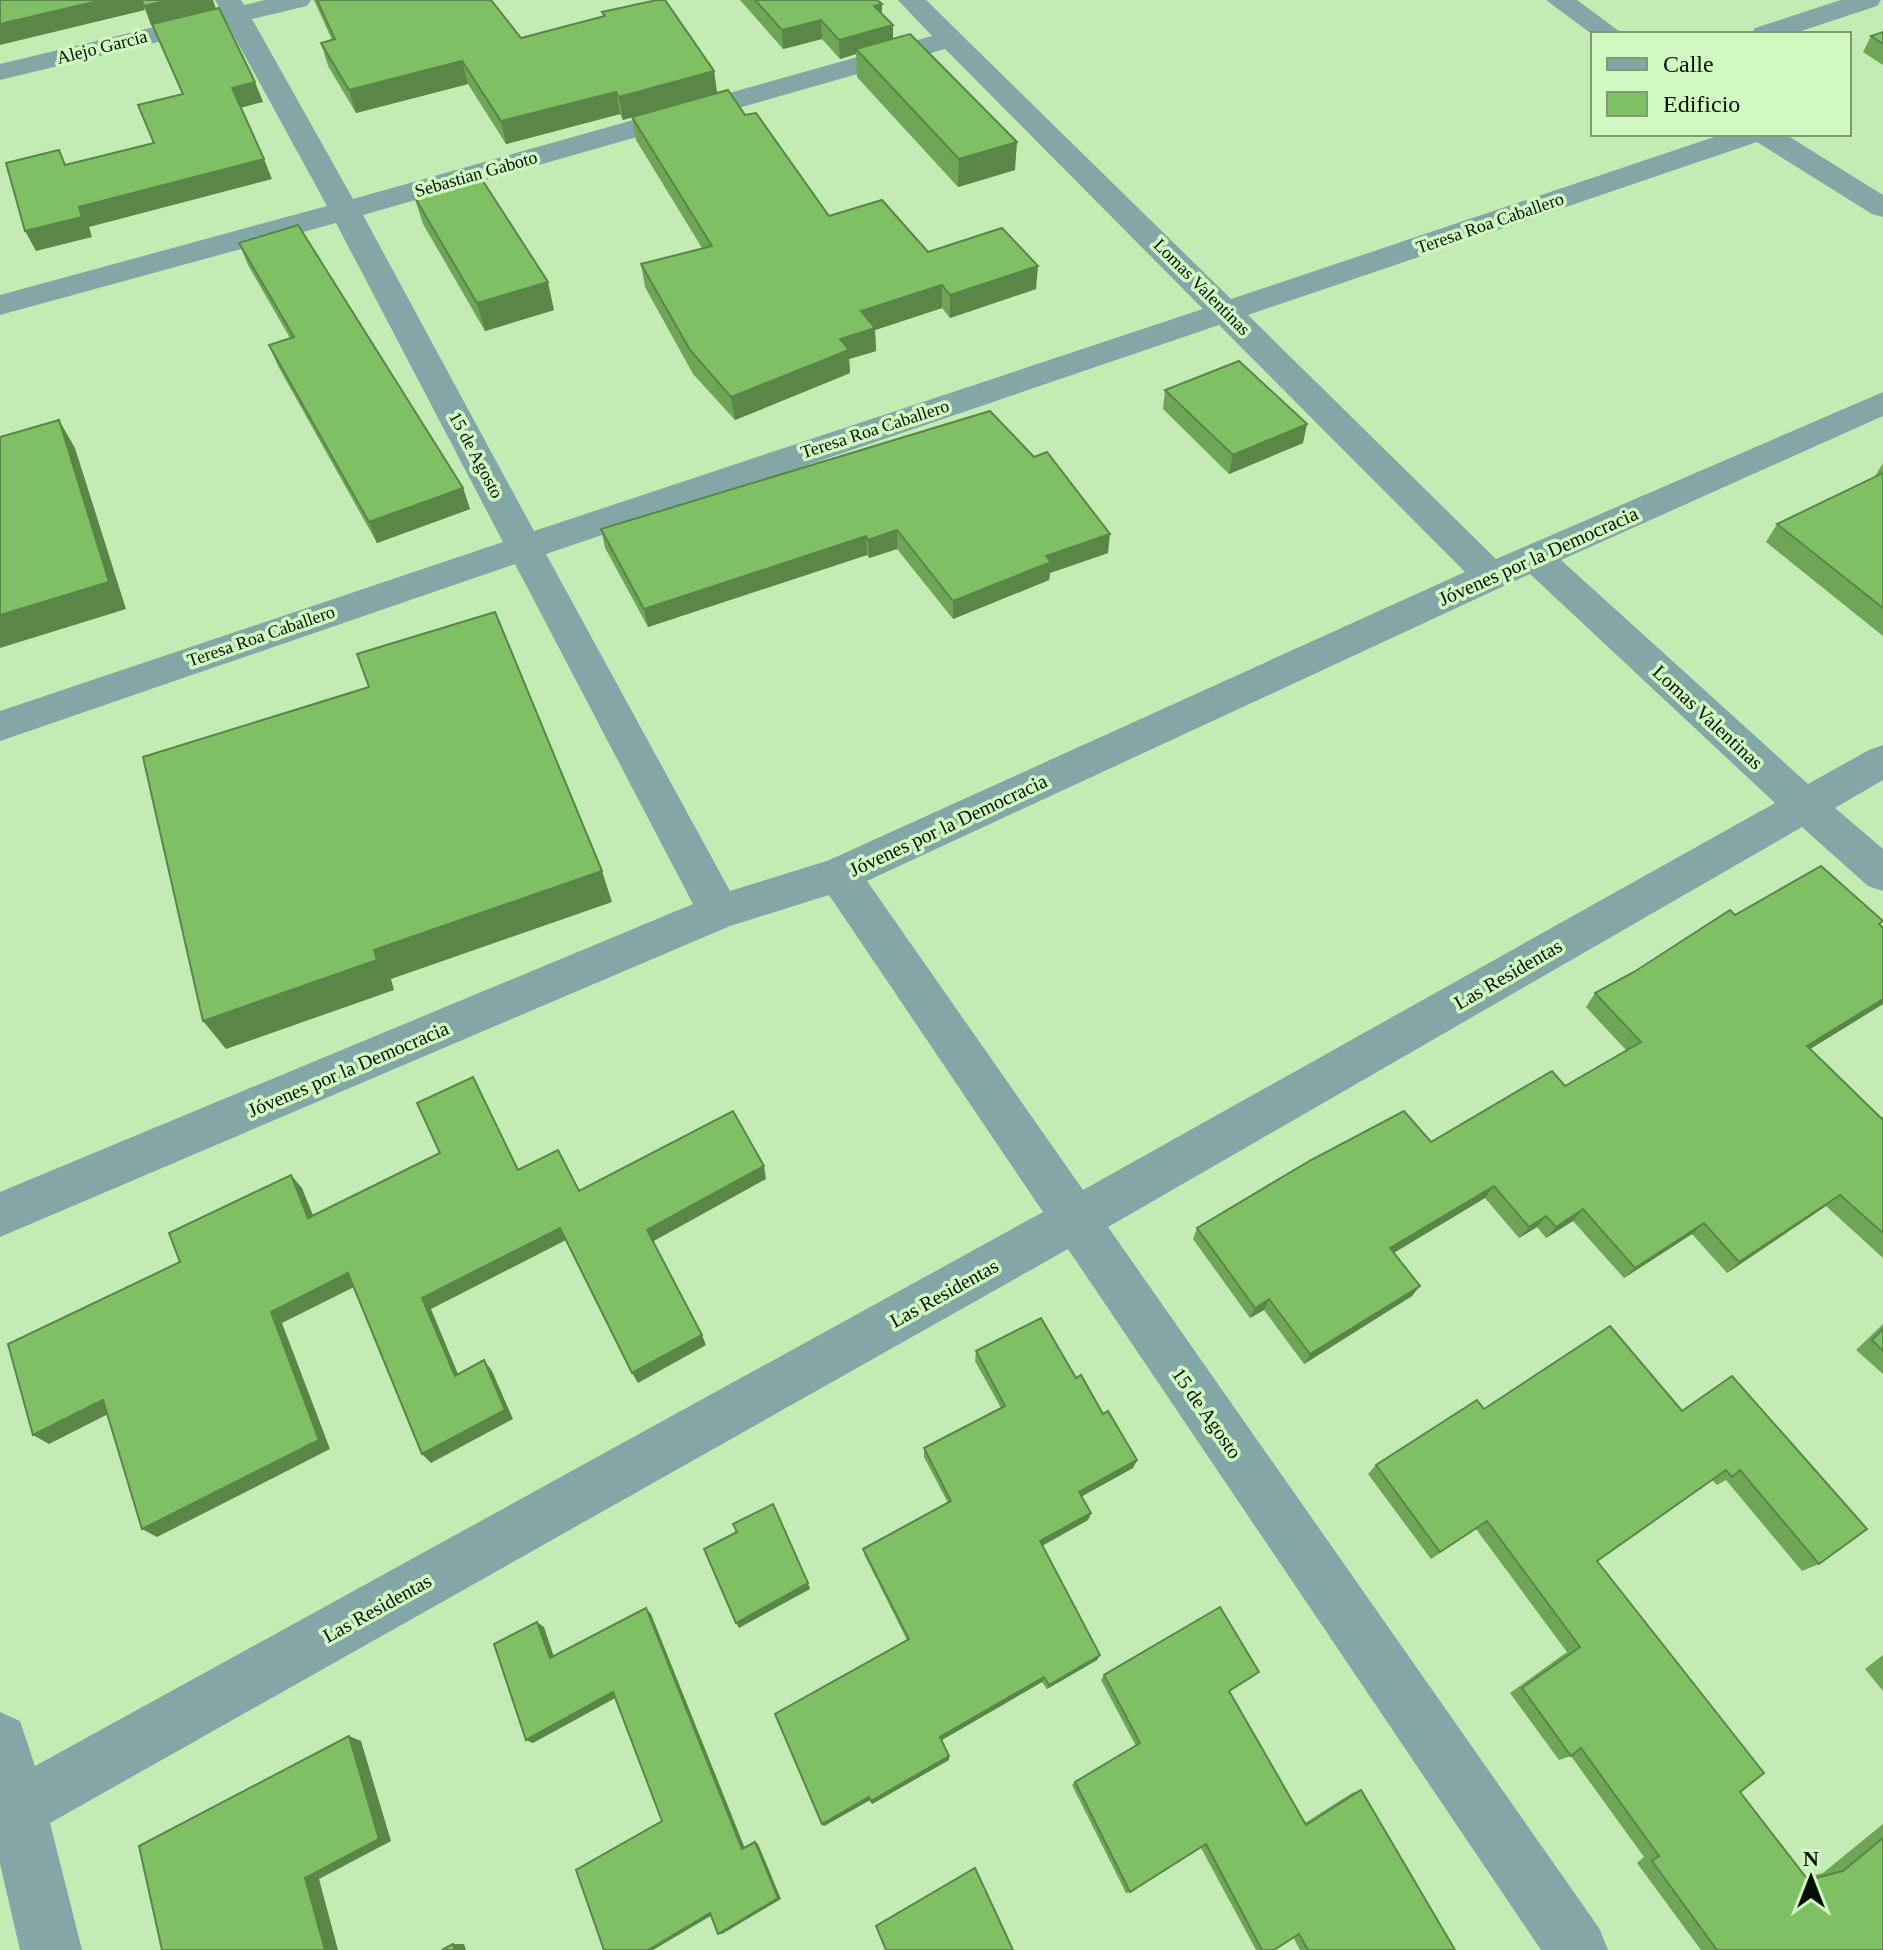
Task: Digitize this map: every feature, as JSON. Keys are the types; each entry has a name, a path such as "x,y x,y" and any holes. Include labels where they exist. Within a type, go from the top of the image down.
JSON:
{"street":[{"name":"Alejo García","path":"0,72 232,7 298,0"},
{"name":"Lomas Valentinas","path":"911,0 1491,576"},
{"path":"1559,0 1606,32"},
{"path":"1771,32 1868,0"},
{"name":"15 de Agosto","path":"232,7 345,211 719,912"},
{"name":"Sebastian Gaboto","path":"0,305 345,211 951,39"},
{"name":"Teresa Roa Caballero","path":"0,726 524,545 1229,313 1745,136"},
{"path":"1768,136 1883,208"},
{"name":"Jóvenes por la Democracia","path":"0,1215 719,912 839,875 1491,576 1883,403"},
{"name":"Lomas Valentinas","path":"1535,557 1883,874"},
{"name":"Las Residentas","path":"9,1813 1075,1220 1883,761"},
{"name":"15 de Agosto","path":"839,875 1577,1950"},
{"path":"0,1741 9,1813 51,1950"}],"building":[{"path":"0,0 102,0 0,24"},
{"path":"141,0 169,0 144,6"},
{"path":"317,0 491,0 521,38 605,16 602,12 665,0 714,71 619,97 616,92 501,121 462,61 349,90 321,43 335,39"},
{"path":"755,0 877,0 882,4 874,6 893,25 839,40 821,20 782,30"},
{"path":"219,8 255,82 232,88 264,159 79,207 82,217 25,231 6,163 59,150 65,165 154,143 138,105 183,94 152,24"},
{"path":"1883,32 1883,44 1871,36"},
{"path":"910,34 1017,142 959,159 856,49"},
{"path":"728,90 745,115 756,113 829,216 882,200 928,252 1002,228 1038,266 950,295 942,285 861,311 875,328 840,339 849,350 731,397 690,350 641,264 712,246 632,117"},
{"path":"481,178 548,282 477,303 414,196"},
{"path":"298,225 463,488 369,522 269,345 294,337 239,243"},
{"path":"1239,361 1307,424 1233,455 1165,390"},
{"path":"990,411 1034,457 1047,452 1110,534 1046,556 1051,562 953,601 897,530 868,540 866,536 644,609 601,529"},
{"path":"59,420 109,582 0,615 0,437"},
{"path":"1883,473 1883,608 1777,524"},
{"path":"495,612 602,871 374,950 377,960 203,1021 143,757 369,687 357,654"},
{"path":"1821,866 1883,921 1879,924 1883,928 1883,999 1807,1046 1883,1118 1883,1233 1840,1195 1739,1262 1704,1223 1635,1268 1583,1209 1556,1227 1546,1216 1529,1227 1494,1186 1390,1248 1420,1286 1310,1354 1269,1299 1255,1308 1197,1228 1311,1160 1404,1111 1431,1142 1552,1071 1565,1086 1641,1042 1595,993 1634,972 1730,910 1735,915"},
{"path":"473,1077 518,1170 558,1150 579,1191 733,1111 764,1166 647,1230 702,1335 632,1373 560,1228 422,1298 455,1376 484,1360 505,1410 422,1454 348,1273 271,1312 319,1440 142,1529 103,1400 33,1435 8,1344 180,1262 169,1233 291,1175 308,1218 440,1153 417,1103"},
{"path":"1041,1318 1076,1378 1081,1375 1103,1414 1108,1411 1137,1460 1079,1492 1091,1513 1040,1541 1100,1655 1049,1685 1044,1677 940,1737 949,1756 871,1801 869,1797 822,1824 775,1714 909,1639 863,1549 951,1501 924,1448 1005,1406 976,1351"},
{"path":"1610,1326 1682,1411 1732,1376 1867,1529 1819,1564 1740,1470 1732,1477 1726,1470 1597,1561 1764,1773 1740,1792 1808,1880 1843,1871 1883,1838 1883,1950 1717,1950 1652,1861 1659,1856 1581,1748 1571,1756 1522,1688 1580,1647 1487,1521 1440,1552 1376,1465 1477,1400 1484,1409"},
{"path":"1883,1329 1883,1351 1872,1340"},
{"path":"773,1504 808,1583 736,1623 704,1549 737,1532 733,1524"},
{"path":"1220,1607 1259,1672 1229,1691 1306,1825 1361,1790 1455,1950 1308,1950 1299,1934 1274,1950 1262,1950 1206,1844 1130,1892 1075,1782 1140,1743 1104,1675"},
{"path":"646,1608 742,1849 755,1842 778,1898 718,1934 710,1913 648,1950 604,1950 576,1870 662,1821 613,1692 526,1740 494,1644 537,1622 550,1658"},
{"path":"349,1736 379,1839 305,1878 325,1950 162,1950 139,1846"},
{"path":"975,1868 1013,1950 886,1950 876,1926"}]}
